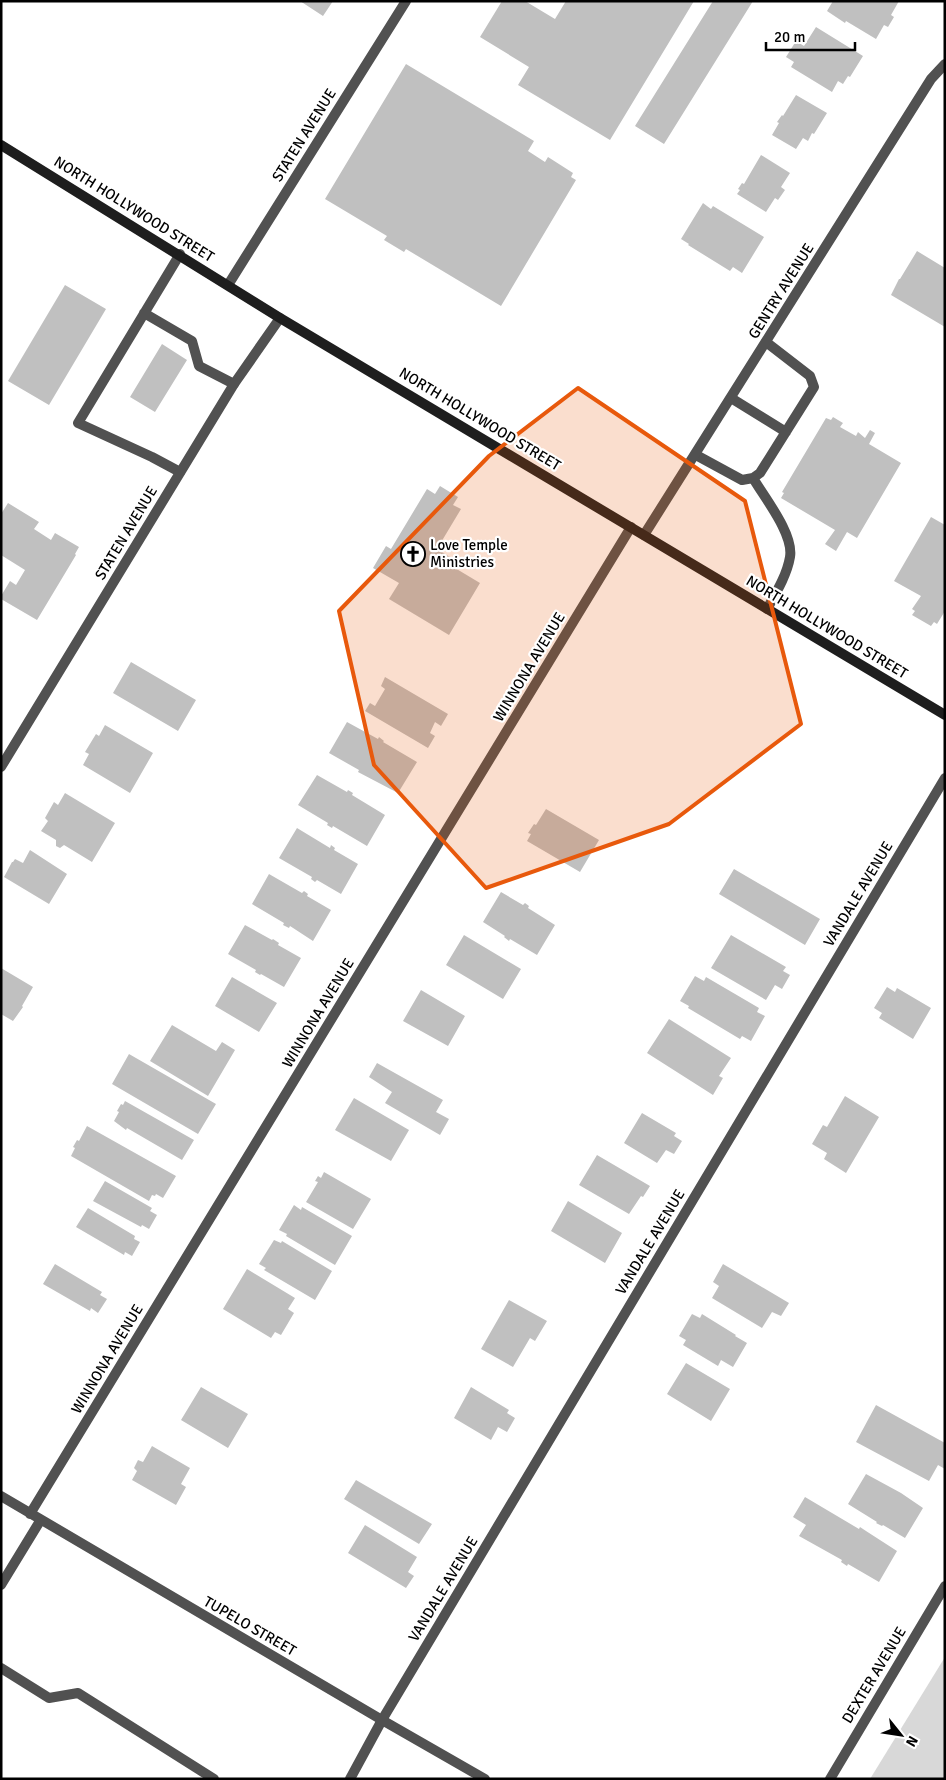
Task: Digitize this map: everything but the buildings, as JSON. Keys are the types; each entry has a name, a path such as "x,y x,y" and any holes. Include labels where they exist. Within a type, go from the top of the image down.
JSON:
{"main road":[{"name":"NORTH HOLLYWOOD STREET","path":"1,145 180,254 280,318 945,715"}],"street":[{"name":"STATEN AVENUE","path":"228,285 406,1"},
{"name":"GENTRY AVENUE","path":"644,535 931,79 945,64"},
{"path":"180,254 78,423 180,472"},
{"path":"144,313 192,341 199,366 234,384"},
{"name":"STATEN AVENUE","path":"1,767 234,384 280,318"},
{"path":"696,454 742,480 753,478 760,473 786,432 814,387 810,376 766,342"},
{"path":"731,398 786,432"},
{"path":"753,478 789,539 790,556 781,584 767,609"},
{"name":"WINNONA AVENUE","path":"30,1514 632,527"},
{"name":"VANDALE AVENUE","path":"350,1779 382,1720 945,778"},
{"name":"TUPELO STREET","path":"1,1496 40,1521 484,1779"},
{"path":"1,1585 40,1521"},
{"name":"DEXTER AVENUE","path":"830,1779 945,1586"},
{"path":"1,1668 49,1698 78,1693 214,1779"}],"highlighted area":[{"path":"578,388 745,501 801,724 669,824 486,888 374,765 339,611 489,456"}],"shaded area":[{"path":"945,1657 945,1779 870,1779"}],"place":[{"name":"Love Temple Ministries","path":"413,554"}]}
